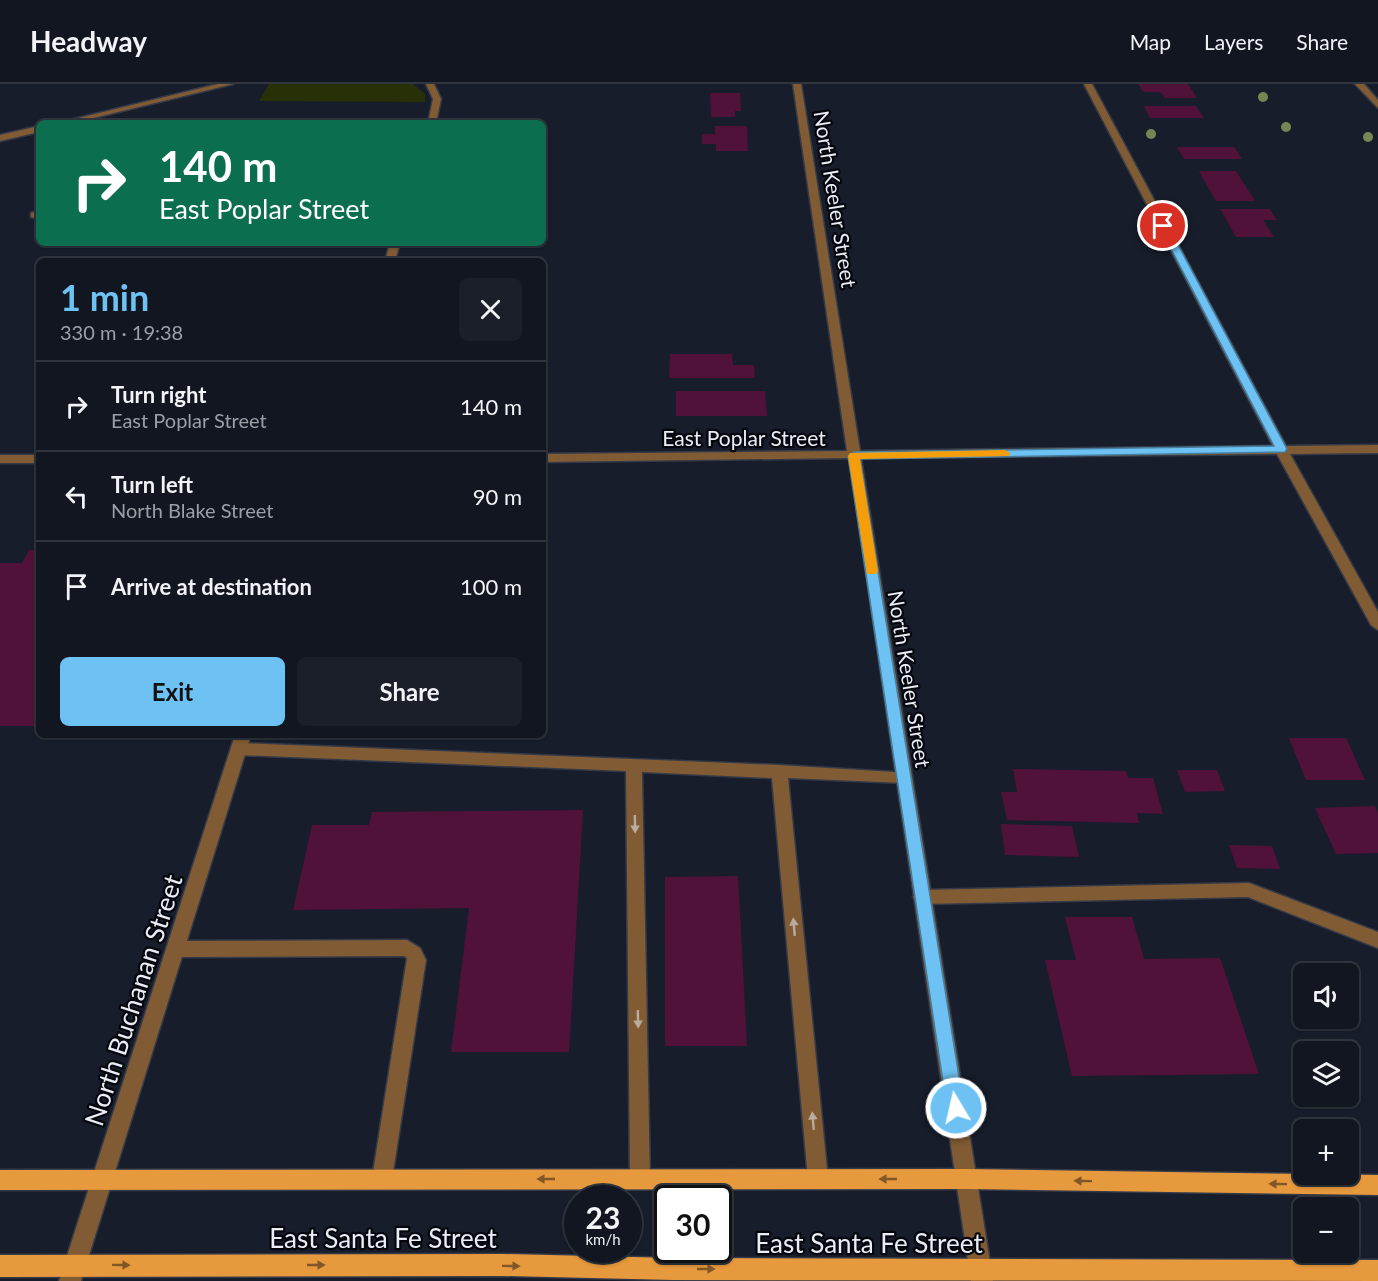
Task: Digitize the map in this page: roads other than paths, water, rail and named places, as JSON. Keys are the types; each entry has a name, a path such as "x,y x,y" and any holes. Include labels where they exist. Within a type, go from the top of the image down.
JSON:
{"main road":[{"path":"0,1180 966,1179 1378,1185"},
{"name":"East Santa Fe Street","path":"0,1266 72,1273 503,1265 981,1276 1378,1271"}],"street":[{"path":"199,90 220,84"},
{"path":"74,120 229,84"},
{"path":"424,84 432,86 437,99 433,120"},
{"name":"North Keeler Street","path":"797,84 981,1276"},
{"path":"1088,84 1281,449 1378,625"},
{"path":"1359,84 1378,105"},
{"path":"0,138 36,130"},
{"name":"East Poplar Street","path":"546,458 1378,449"},
{"path":"0,459 36,459"},
{"path":"241,742 634,766 904,777"},
{"name":"North Buchanan Street","path":"72,1273 241,742"},
{"path":"634,766 640,1179"},
{"path":"779,771 818,1179"},
{"path":"922,897 1249,890 1378,940"},
{"path":"176,949 406,948 414,953 417,960 381,1179"}]}
